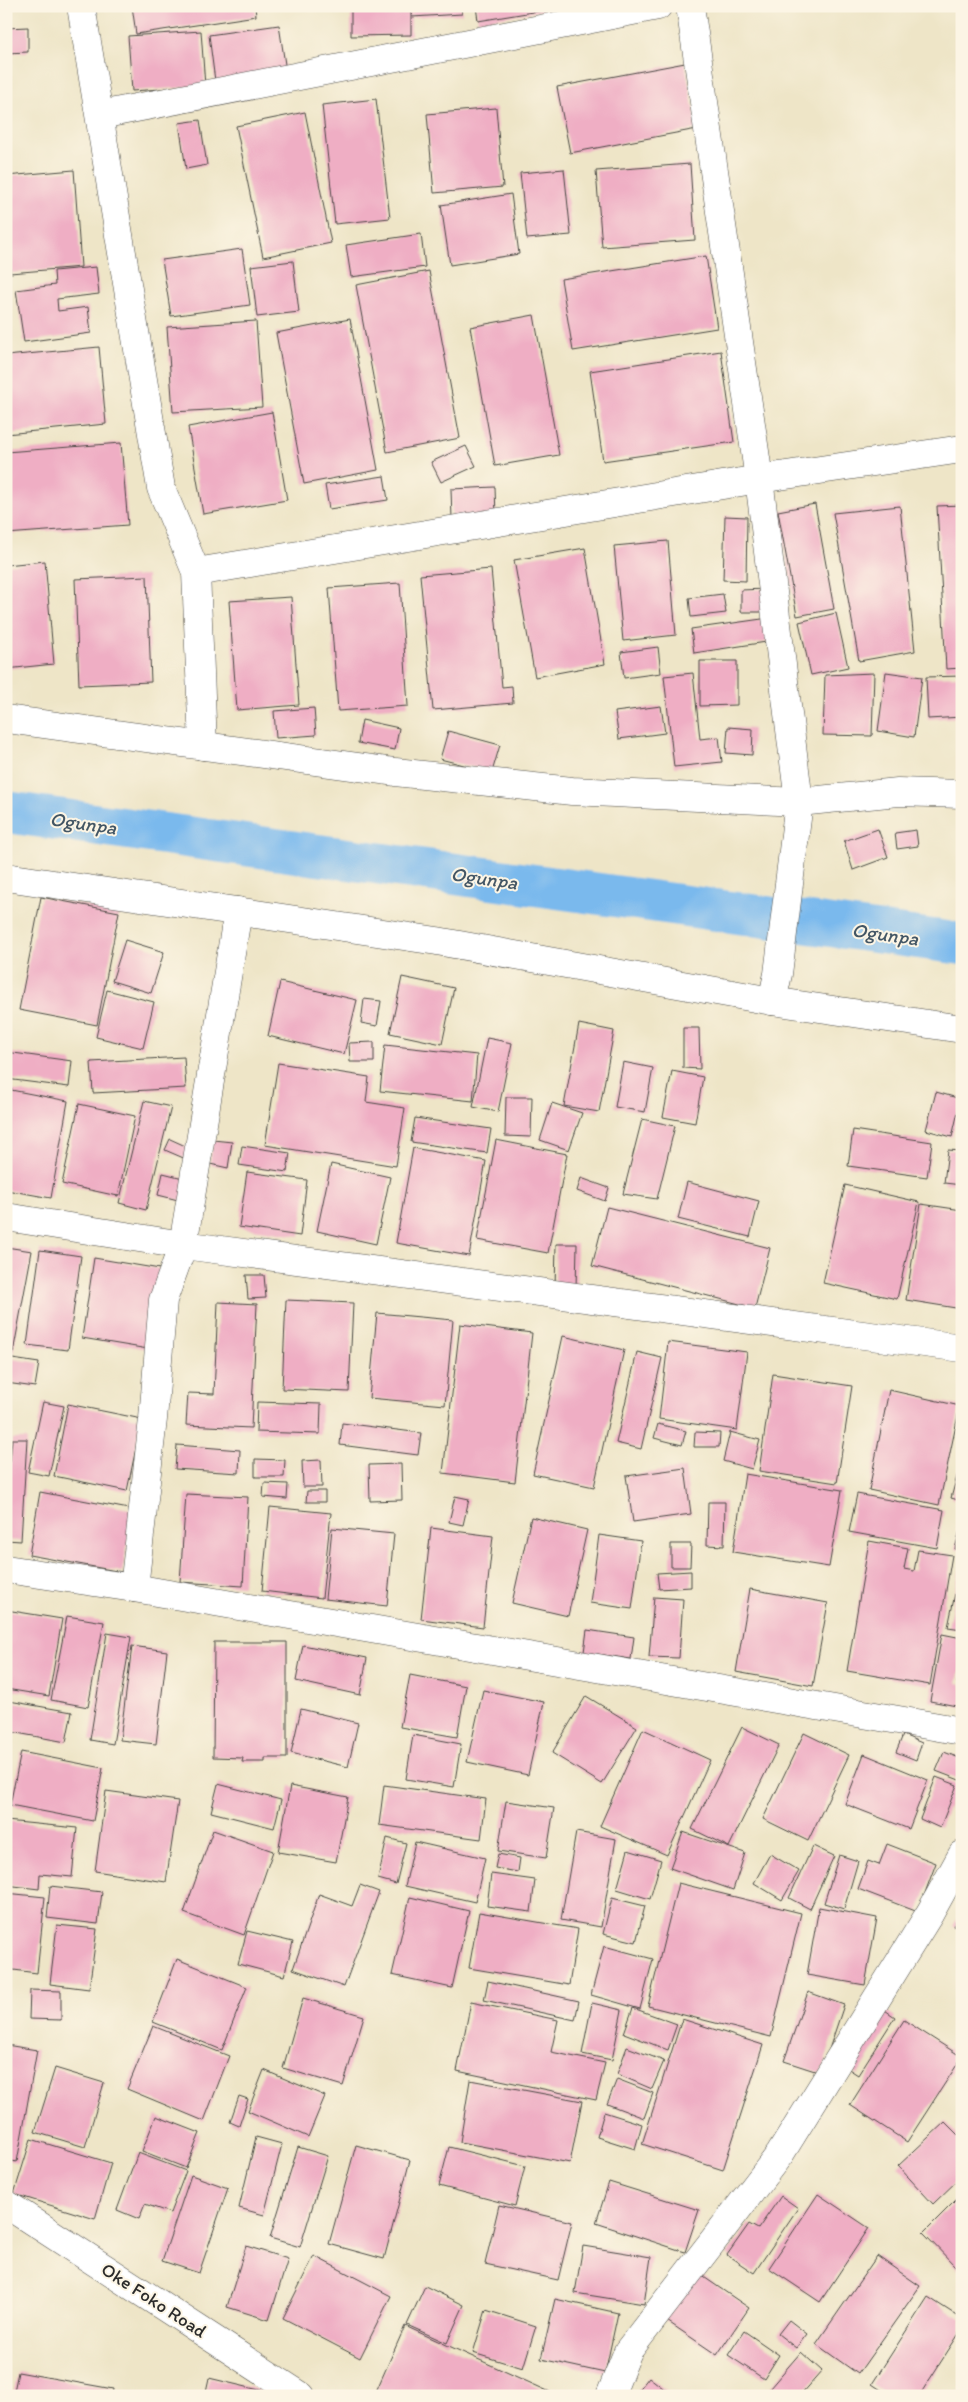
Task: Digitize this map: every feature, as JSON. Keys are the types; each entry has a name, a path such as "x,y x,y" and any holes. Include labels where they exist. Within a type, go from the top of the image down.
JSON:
{"street":[{"path":"81,6 161,488 196,572 203,746"},
{"path":"100,115 658,6"},
{"path":"690,6 759,479 798,814 778,974 772,1001"},
{"path":"196,572 759,479 962,449"},
{"path":"6,719 395,772 798,814 898,792 962,794"},
{"path":"6,876 437,941 772,1001 962,1029"},
{"path":"134,1588 163,1300 183,1245 238,911"},
{"path":"6,1217 183,1245 962,1348"},
{"path":"6,1569 134,1588 962,1731"},
{"path":"610,2396 628,2351 780,2154 930,1913 962,1855"},
{"name":"Oke Foko Road","path":"6,2204 301,2396"}],"building":[{"path":"132,6 255,6 256,16 136,34"},
{"path":"351,6 411,6 411,35 351,36"},
{"path":"411,6 461,6 462,14 412,17"},
{"path":"476,6 563,6 563,7 478,21"},
{"path":"279,25 286,71 215,81 209,35"},
{"path":"28,27 28,52 6,53 6,28"},
{"path":"201,31 205,86 132,91 128,36"},
{"path":"685,63 697,129 570,153 557,87"},
{"path":"376,99 390,218 335,224 322,105"},
{"path":"496,108 503,187 434,193 427,114"},
{"path":"305,112 331,243 263,257 236,126"},
{"path":"200,120 207,165 186,169 179,123"},
{"path":"690,164 695,240 602,247 596,171"},
{"path":"564,169 571,235 527,239 520,173"},
{"path":"74,170 81,267 10,273 6,217 6,176"},
{"path":"511,194 519,254 450,265 441,205"},
{"path":"421,234 425,267 351,277 346,245"},
{"path":"242,249 250,305 171,316 162,260"},
{"path":"706,256 717,328 573,351 561,279"},
{"path":"293,261 299,312 257,317 251,266"},
{"path":"96,267 99,294 57,299 58,311 88,307 91,333 24,342 16,290 55,285 54,271"},
{"path":"429,271 460,438 387,452 356,285"},
{"path":"534,315 559,455 495,466 470,327"},
{"path":"350,319 378,470 304,484 276,333"},
{"path":"256,321 262,407 173,412 167,327"},
{"path":"99,347 106,424 6,434 6,356"},
{"path":"721,351 734,442 603,461 590,371"},
{"path":"272,412 287,500 203,514 188,427"},
{"path":"121,443 128,525 6,534 6,452"},
{"path":"466,446 476,466 441,482 431,462"},
{"path":"384,476 388,500 329,509 325,485"},
{"path":"495,487 496,517 452,519 451,489"},
{"path":"815,504 834,609 797,616 778,511"},
{"path":"962,505 962,668 946,669 937,506"},
{"path":"900,506 915,651 859,661 833,513"},
{"path":"725,516 747,517 746,581 723,580"},
{"path":"668,541 676,635 623,641 614,546"},
{"path":"585,548 605,664 535,677 514,560"},
{"path":"45,561 54,664 6,669 6,565"},
{"path":"491,569 502,687 512,686 513,703 433,710 420,575"},
{"path":"147,576 151,682 79,685 75,579"},
{"path":"400,583 408,706 338,711 329,588"},
{"path":"766,589 766,612 741,612 741,590"},
{"path":"723,594 726,613 691,617 689,598"},
{"path":"291,597 299,705 237,710 229,601"},
{"path":"836,613 848,667 811,675 799,622"},
{"path":"769,618 773,641 694,653 691,629"},
{"path":"658,647 661,673 624,678 621,652"},
{"path":"700,661 737,661 737,705 700,706"},
{"path":"886,672 922,677 914,737 878,731"},
{"path":"693,673 700,739 719,737 722,762 674,767 664,676"},
{"path":"874,673 872,736 823,735 825,675"},
{"path":"962,676 962,717 928,719 926,677"},
{"path":"661,706 665,733 619,739 615,712"},
{"path":"314,708 316,735 276,738 274,711"},
{"path":"362,720 399,728 395,750 358,743"},
{"path":"728,727 753,729 752,755 726,753"},
{"path":"448,731 500,745 492,772 440,759"},
{"path":"878,829 888,857 853,870 844,841"},
{"path":"916,830 918,846 897,849 895,833"},
{"path":"41,897 119,912 97,1025 19,1010"},
{"path":"125,940 164,952 151,993 112,981"},
{"path":"402,977 454,988 442,1044 390,1033"},
{"path":"280,982 357,1000 344,1054 268,1036"},
{"path":"107,990 154,1002 143,1048 96,1037"},
{"path":"364,999 381,1001 377,1026 361,1023"},
{"path":"579,1024 614,1031 599,1112 564,1106"},
{"path":"683,1028 699,1028 700,1069 683,1068"},
{"path":"487,1038 512,1043 498,1112 473,1107"},
{"path":"374,1042 374,1062 350,1062 349,1043"},
{"path":"385,1045 477,1055 473,1101 380,1091"},
{"path":"6,1052 72,1061 69,1087 6,1079"},
{"path":"184,1057 186,1088 93,1093 91,1062"},
{"path":"623,1062 653,1068 645,1112 615,1107"},
{"path":"278,1063 369,1077 366,1102 405,1108 396,1166 265,1145"},
{"path":"672,1071 703,1077 695,1123 663,1117"},
{"path":"6,1089 68,1101 51,1198 6,1190"},
{"path":"936,1092 961,1099 952,1137 926,1130"},
{"path":"506,1097 532,1097 531,1137 505,1136"},
{"path":"144,1101 171,1107 146,1210 119,1203"},
{"path":"552,1103 582,1113 569,1150 540,1140"},
{"path":"79,1104 135,1116 118,1196 62,1184"},
{"path":"415,1118 491,1129 487,1153 411,1142"},
{"path":"642,1119 675,1126 657,1199 623,1194"},
{"path":"853,1130 932,1142 927,1177 848,1166"},
{"path":"170,1139 192,1149 188,1160 165,1150"},
{"path":"213,1140 232,1142 228,1168 210,1164"},
{"path":"496,1140 567,1154 548,1253 477,1240"},
{"path":"242,1146 290,1153 287,1172 239,1165"},
{"path":"413,1148 486,1161 469,1256 396,1243"},
{"path":"948,1150 962,1151 962,1185 944,1183"},
{"path":"331,1164 390,1177 376,1244 317,1231"},
{"path":"247,1172 307,1180 300,1236 239,1227"},
{"path":"163,1173 187,1179 182,1201 158,1195"},
{"path":"581,1178 609,1188 605,1201 577,1191"},
{"path":"687,1182 759,1201 750,1237 678,1219"},
{"path":"845,1185 919,1202 897,1299 823,1283"},
{"path":"921,1204 962,1210 962,1309 906,1300"},
{"path":"607,1207 770,1248 755,1308 592,1266"},
{"path":"556,1244 577,1244 576,1289 555,1288"},
{"path":"6,1247 32,1251 13,1353 6,1352"},
{"path":"40,1250 81,1256 68,1350 27,1345"},
{"path":"94,1258 160,1269 148,1349 82,1338"},
{"path":"246,1275 264,1275 266,1298 248,1299"},
{"path":"286,1300 353,1303 349,1392 282,1389"},
{"path":"218,1302 257,1304 251,1428 186,1425 188,1393 214,1394"},
{"path":"377,1313 453,1320 445,1405 369,1398"},
{"path":"460,1324 532,1333 515,1482 443,1473"},
{"path":"563,1336 624,1350 594,1487 533,1474"},
{"path":"668,1342 747,1352 737,1430 659,1419"},
{"path":"637,1352 662,1358 641,1449 616,1443"},
{"path":"6,1358 39,1363 35,1387 6,1383"},
{"path":"773,1374 852,1386 837,1483 759,1471"},
{"path":"889,1390 960,1406 939,1505 869,1490"},
{"path":"43,1402 64,1406 49,1476 28,1472"},
{"path":"257,1402 321,1404 320,1434 256,1432"},
{"path":"68,1404 142,1419 127,1491 54,1476"},
{"path":"342,1423 421,1433 418,1455 340,1445"},
{"path":"658,1424 686,1431 682,1445 654,1438"},
{"path":"695,1432 720,1433 719,1447 694,1447"},
{"path":"730,1432 760,1440 752,1469 723,1461"},
{"path":"12,1439 27,1439 21,1541 6,1540 6,1462 10,1462"},
{"path":"177,1445 240,1450 239,1473 175,1469"},
{"path":"255,1459 285,1460 284,1477 255,1477"},
{"path":"321,1460 322,1487 303,1487 302,1461"},
{"path":"962,1462 962,1501 951,1498"},
{"path":"401,1464 402,1500 370,1501 369,1465"},
{"path":"685,1468 691,1514 633,1522 626,1476"},
{"path":"745,1474 842,1490 829,1567 733,1552"},
{"path":"264,1483 288,1484 287,1499 263,1497"},
{"path":"307,1491 325,1491 325,1502 306,1502"},
{"path":"40,1492 134,1510 122,1572 29,1555"},
{"path":"186,1494 248,1497 243,1586 180,1582"},
{"path":"857,1494 944,1510 937,1548 849,1532"},
{"path":"455,1496 469,1499 463,1525 449,1522"},
{"path":"708,1502 725,1502 724,1546 707,1545"},
{"path":"270,1507 331,1513 322,1598 262,1591"},
{"path":"531,1517 587,1530 568,1616 512,1603"},
{"path":"962,1526 962,1550 955,1549"},
{"path":"332,1528 394,1534 387,1606 325,1599"},
{"path":"431,1528 493,1536 483,1627 421,1619"},
{"path":"599,1535 641,1541 632,1609 590,1603"},
{"path":"869,1541 908,1548 904,1569 914,1571 918,1550 952,1555 930,1685 847,1671"},
{"path":"671,1544 691,1544 690,1567 671,1567"},
{"path":"962,1565 962,1629 948,1627"},
{"path":"691,1571 691,1587 659,1589 657,1573"},
{"path":"750,1589 828,1603 813,1686 736,1672"},
{"path":"654,1597 683,1599 679,1658 649,1657"},
{"path":"6,1610 62,1619 49,1696 6,1689"},
{"path":"67,1616 104,1622 88,1707 51,1700"},
{"path":"587,1630 634,1637 631,1659 584,1652"},
{"path":"107,1633 131,1637 113,1744 90,1740"},
{"path":"942,1634 962,1638 962,1658 957,1683 962,1684 962,1707 930,1701"},
{"path":"214,1642 287,1642 287,1758 265,1758 265,1762 242,1762 243,1758 213,1757"},
{"path":"303,1645 367,1658 360,1695 296,1681"},
{"path":"132,1646 167,1651 156,1744 120,1740"},
{"path":"410,1675 466,1686 457,1737 400,1727"},
{"path":"483,1690 544,1702 528,1775 467,1762"},
{"path":"586,1696 637,1727 602,1784 552,1753"},
{"path":"9,1701 72,1712 66,1742 6,1731"},
{"path":"301,1709 358,1723 348,1767 291,1753"},
{"path":"742,1727 779,1745 729,1847 692,1829"},
{"path":"643,1729 710,1760 667,1855 600,1826"},
{"path":"804,1733 849,1755 808,1841 763,1819"},
{"path":"413,1735 461,1744 454,1787 406,1779"},
{"path":"903,1735 922,1743 916,1760 896,1752"},
{"path":"21,1752 103,1768 93,1821 10,1805"},
{"path":"944,1752 962,1759 962,1781 936,1771"},
{"path":"864,1754 928,1780 909,1829 845,1804"},
{"path":"936,1777 957,1785 940,1828 920,1819"},
{"path":"218,1784 281,1800 274,1828 211,1812"},
{"path":"384,1785 486,1799 481,1839 379,1825"},
{"path":"290,1786 348,1797 336,1862 278,1852"},
{"path":"106,1791 178,1801 166,1882 95,1871"},
{"path":"506,1801 554,1808 546,1858 498,1851"},
{"path":"6,1821 77,1828 72,1877 40,1874 39,1889 6,1885"},
{"path":"213,1830 273,1851 244,1935 184,1913"},
{"path":"576,1832 616,1839 601,1927 561,1920"},
{"path":"683,1832 745,1853 733,1890 670,1868"},
{"path":"387,1838 406,1843 396,1884 378,1879"},
{"path":"415,1842 485,1858 475,1902 405,1886"},
{"path":"887,1844 936,1863 918,1912 858,1889 868,1861 879,1865"},
{"path":"813,1846 834,1856 810,1909 789,1898"},
{"path":"628,1850 661,1860 650,1899 617,1889"},
{"path":"498,1854 520,1858 518,1872 495,1868"},
{"path":"770,1854 799,1871 782,1900 754,1883"},
{"path":"839,1855 858,1861 844,1909 824,1903"},
{"path":"491,1874 535,1880 531,1912 487,1906"},
{"path":"678,1883 801,1913 771,2037 648,2006"},
{"path":"360,1885 379,1892 344,1987 293,1969 319,1894 352,1906"},
{"path":"50,1886 102,1892 98,1924 47,1918"},
{"path":"6,1893 45,1897 37,1973 6,1969"},
{"path":"410,1897 469,1911 452,1988 392,1975"},
{"path":"612,1898 645,1906 636,1942 603,1934"},
{"path":"819,1907 877,1918 865,1985 807,1975"},
{"path":"479,1912 578,1929 569,1985 469,1968"},
{"path":"962,1912 962,1931 953,1926"},
{"path":"57,1925 97,1929 89,1989 50,1984"},
{"path":"247,1931 293,1942 284,1976 238,1964"},
{"path":"604,1946 653,1959 640,2009 591,1995"},
{"path":"177,1959 247,1987 222,2050 153,2022"},
{"path":"488,1981 579,2001 575,2020 484,2000"},
{"path":"30,1990 61,1991 61,2020 29,2019"},
{"path":"808,1992 844,2005 821,2073 784,2061"},
{"path":"303,1998 364,2016 343,2086 283,2068"},
{"path":"471,2002 558,2020 551,2052 605,2063 596,2100 457,2071"},
{"path":"592,2003 622,2010 612,2060 582,2054"},
{"path":"879,2006 895,2017 858,2075 841,2064"},
{"path":"633,2008 677,2024 668,2050 624,2033"},
{"path":"682,2019 763,2045 723,2170 642,2144"},
{"path":"904,2020 962,2057 907,2142 850,2105"},
{"path":"153,2026 229,2056 204,2121 127,2089"},
{"path":"6,2045 37,2050 17,2162 6,2160"},
{"path":"627,2047 664,2061 652,2089 617,2074"},
{"path":"55,2068 104,2083 85,2147 35,2132"},
{"path":"264,2070 325,2096 308,2137 248,2111"},
{"path":"617,2079 653,2093 644,2118 607,2104"},
{"path":"470,2080 582,2101 570,2163 460,2142"},
{"path":"239,2096 248,2099 239,2126 230,2122"},
{"path":"604,2112 642,2124 635,2149 597,2137"},
{"path":"156,2116 200,2133 186,2168 142,2151"},
{"path":"945,2122 962,2139 962,2176 933,2204 898,2166"},
{"path":"256,2137 282,2144 264,2215 239,2208"},
{"path":"31,2139 111,2163 95,2219 14,2194"},
{"path":"356,2145 410,2160 384,2259 329,2244"},
{"path":"298,2147 328,2156 300,2247 270,2238"},
{"path":"449,2147 525,2166 515,2206 439,2186"},
{"path":"138,2153 186,2171 170,2213 145,2204 139,2219 117,2210"},
{"path":"191,2175 228,2188 199,2273 162,2261"},
{"path":"609,2182 699,2210 685,2252 596,2223"},
{"path":"818,2194 869,2228 820,2302 769,2268"},
{"path":"962,2194 962,2265 958,2269 923,2233"},
{"path":"781,2196 798,2208 754,2273 727,2255 749,2224 758,2229"},
{"path":"499,2205 572,2222 558,2280 485,2264"},
{"path":"246,2246 288,2259 269,2320 227,2307"},
{"path":"583,2246 651,2257 644,2304 575,2293"},
{"path":"314,2256 391,2296 360,2358 283,2318"},
{"path":"877,2256 920,2286 858,2374 816,2344"},
{"path":"695,2271 749,2308 717,2355 664,2319"},
{"path":"425,2286 464,2305 447,2343 407,2325"},
{"path":"928,2297 962,2319 962,2329 919,2396 890,2396 872,2384"},
{"path":"555,2299 618,2313 605,2373 541,2359"},
{"path":"486,2310 536,2326 523,2368 473,2353"},
{"path":"789,2320 807,2334 796,2348 778,2334"},
{"path":"405,2326 550,2392 548,2396 374,2396"},
{"path":"744,2331 779,2355 764,2379 728,2355"},
{"path":"801,2352 822,2371 800,2396 763,2396"},
{"path":"18,2372 113,2389 112,2396 13,2396"},
{"path":"649,2377 673,2396 634,2396"},
{"path":"209,2378 280,2395 205,2396"}],"waterway":[{"name":"Ogunpa","path":"6,812 962,944"}]}
